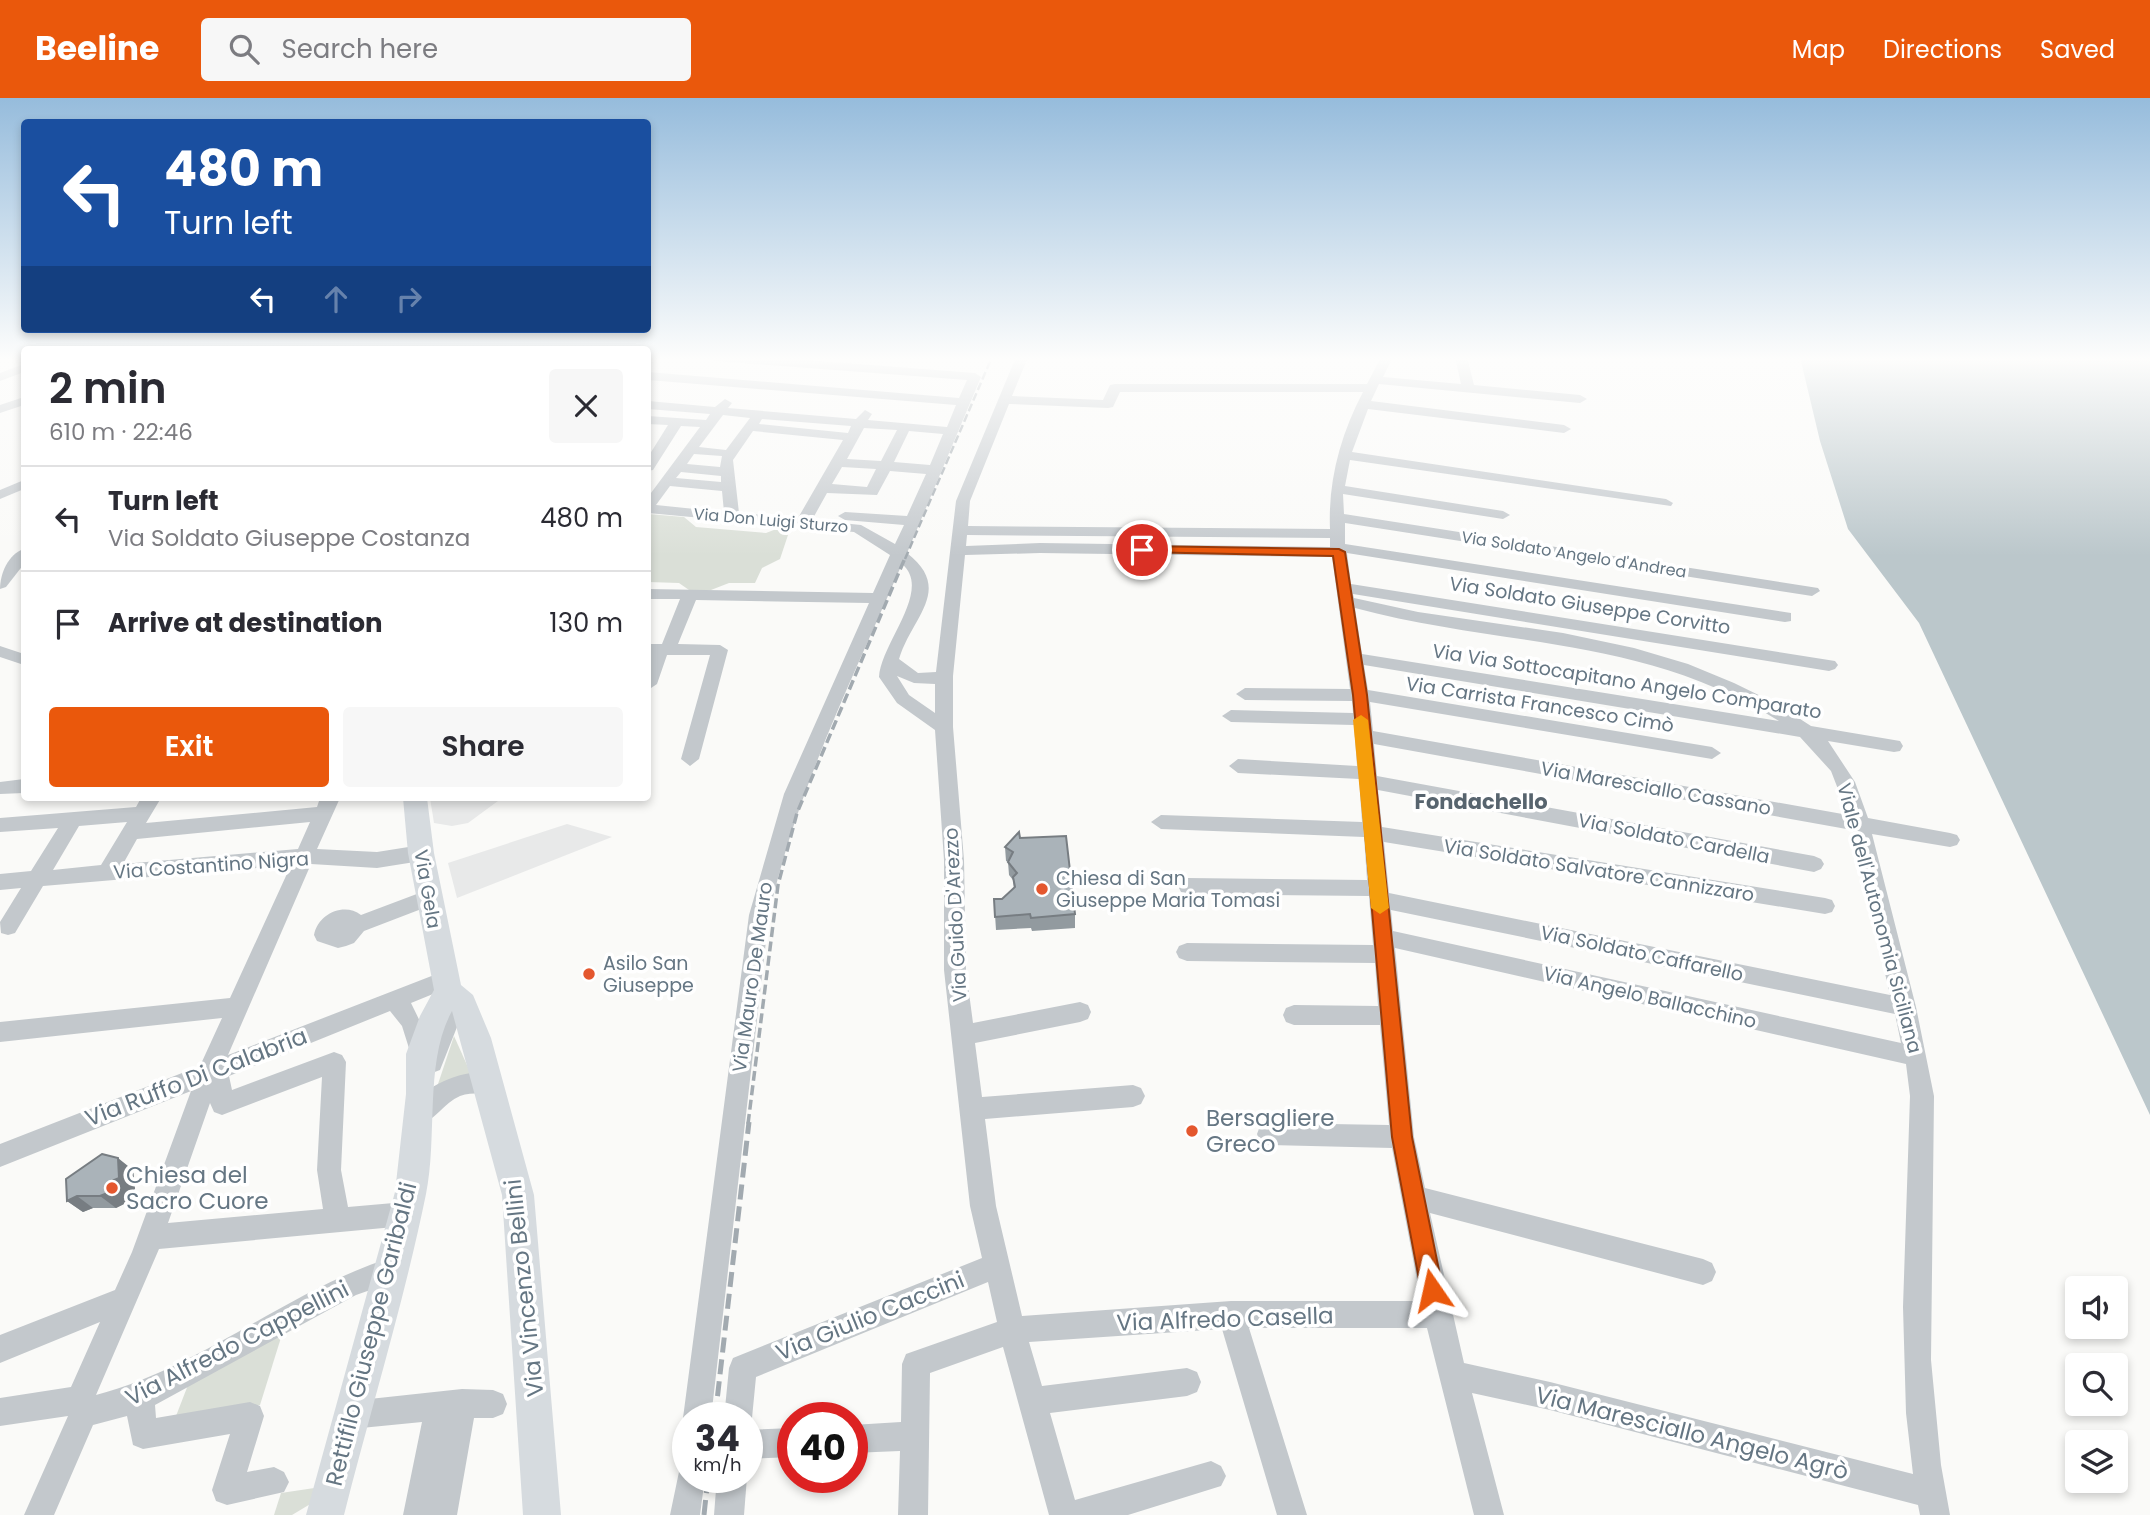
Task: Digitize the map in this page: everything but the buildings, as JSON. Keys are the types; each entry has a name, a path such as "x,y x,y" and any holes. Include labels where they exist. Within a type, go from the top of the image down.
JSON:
{"main road":[{"name":"Via Gela","path":"415,801 421,853 453,991"},
{"name":"Rettifilo Giuseppe Garibaldi","path":"320,1514 351,1415 411,1192 420,1104 421,1054 434,1016 453,991"},
{"name":"Via Vincenzo Bellini","path":"453,991 491,1084 518,1195 533,1355 541,1515"}],"street":[{"path":"651,461 676,423"},
{"path":"695,423 709,424"},
{"path":"732,516 725,468 753,423"},
{"path":"859,423 805,518 911,521"},
{"path":"860,423 951,431"},
{"name":"Via Mauro De Mauro","path":"699,1402 759,915 767,870 789,803 819,728 955,423"},
{"name":"Via Guido D'Arezzo","path":"994,423 967,491 958,541 944,676 943,727 954,860 955,970 983,1206 1012,1330 1064,1515"},
{"path":"1357,423 1345,455 1337,489 1338,538 1360,695 1402,1137 1437,1314 1489,1515"},
{"path":"1534,423 1564,429"},
{"path":"651,503 709,424"},
{"path":"750,427 852,436"},
{"path":"822,488 872,492 905,427"},
{"path":"693,444 725,468"},
{"path":"1345,455 1665,503"},
{"path":"837,462 934,470"},
{"path":"675,467 725,468"},
{"path":"665,481 725,468"},
{"path":"0,495 21,485"},
{"path":"1337,489 1503,515"},
{"name":"Via Don Luigi Sturzo","path":"651,508 732,516 805,518 871,532 917,569 921,578 919,594 891,661"},
{"path":"1338,538 1785,617"},
{"name":"Via Soldato Angelo d'Andrea","path":"958,541 1040,548 1338,538 1811,591"},
{"path":"0,561 21,557"},
{"path":"0,584 21,560"},
{"path":"651,594 879,598"},
{"name":"Via Soldato Giuseppe Corvitto","path":"1346,594 1829,665"},
{"name":"Viale dell'Autonomia Siciliana","path":"1346,594 1426,620 1593,645 1652,658 1699,674 1783,714 1836,764 1846,783 1859,824 1905,1007 1922,1096 1918,1401 1933,1504"},
{"path":"651,674 659,649 690,595"},
{"path":"659,649 720,650 690,759"},
{"path":"0,652 21,658"},
{"name":"Via Via Sottocapitano Angelo Comparato","path":"1353,658 1894,746"},
{"path":"0,670 21,660"},
{"path":"891,661 903,674 916,679 944,676"},
{"path":"891,661 888,676 897,692 943,727"},
{"name":"Via Carrista Francesco Cimò","path":"1245,694 1360,695 1712,753"},
{"name":"Via Maresciallo Cassano","path":"1231,716 1362,727 1950,841"},
{"name":"Via Soldato Cardella","path":"1238,766 1368,777 1814,864"},
{"path":"1,789 21,786"},
{"path":"108,872 147,806"},
{"path":"0,825 73,820 147,806"},
{"path":"132,832 327,806"},
{"path":"39,1515 144,1255 209,1077 327,806"},
{"path":"8,926 73,820"},
{"name":"Via Soldato Salvatore Cannizzaro","path":"1161,822 1374,832 1825,906"},
{"name":"Via Costantino Nigra","path":"0,882 303,856 377,860 421,853"},
{"name":"Via Soldato Caffarello","path":"1188,886 1378,893 1905,1007"},
{"path":"374,920 431,900"},
{"name":"Via Angelo Ballacchino","path":"1187,952 1384,946 1916,1056"},
{"path":"394,1001 423,1004 436,1001 453,991"},
{"path":"420,1104 450,1016 453,991"},
{"path":"394,1001 407,1011 417,1032 421,1054"},
{"name":"Via Ruffo Di Calabria","path":"0,1156 209,1077 394,1001"},
{"path":"0,1032 239,1007"},
{"path":"964,1035 1080,1012"},
{"path":"1294,1014 1391,1016"},
{"path":"209,1077 219,1080 222,1104 334,1062 329,1170 337,1220"},
{"path":"420,1104 472,1082 491,1084"},
{"path":"973,1109 1133,1096"},
{"path":"1269,1134 1402,1137"},
{"path":"1414,1197 1703,1272"},
{"path":"149,1237 405,1214"},
{"name":"Via Giulio Caccini","path":"740,1402 743,1368 997,1265"},
{"name":"Via Alfredo Cappellini","path":"82,1406 140,1398 350,1284 390,1271"},
{"path":"0,1349 125,1299"},
{"name":"Via Alfredo Casella","path":"914,1436 916,1364 1012,1330 1231,1315 1437,1314"},
{"path":"1231,1315 1293,1515"},
{"name":"Via Maresciallo Angelo Agrò","path":"1453,1375 1550,1396 1933,1504"},
{"path":"1032,1401 1186,1382"},
{"path":"140,1398 143,1435 250,1416 227,1490 274,1482"},
{"path":"418,1515 451,1404"},
{"path":"442,1515 451,1404"},
{"path":"351,1415 451,1404 493,1404"},
{"path":"0,1412 82,1406"},
{"path":"868,1438 914,1436 913,1515"},
{"path":"1076,1515 1211,1476"},
{"path":"685,1515 688,1493"},
{"path":"729,1515 731,1493"}],"shaded area":[{"path":"1816,423 2150,423 2150,1115 1919,623 1848,529"},
{"path":"651,514 684,517 696,527 766,533 784,526 790,529 780,559 762,568 755,583 729,583 711,590 689,590 679,583 651,582"},
{"path":"430,801 498,801 468,823 452,826 434,823"},
{"path":"567,824 612,837 457,898 448,863"},
{"path":"454,1036 471,1074 436,1090"},
{"path":"284,1328 260,1405 176,1416 193,1372"},
{"path":"321,1487 317,1500 292,1515 274,1515 281,1493"}],"railway":[{"path":"905,559 964,423"},
{"path":"748,1124 778,885 797,813 905,558"},
{"path":"717,1402 749,1122"},
{"path":"704,1515 706,1493"}],"slow traffic":[{"path":"1361,720 1380,908"}],"place":[{"name":"Chiesa di San Giuseppe Maria Tomasi","path":"1042,889"},
{"name":"Asilo San Giuseppe","path":"589,974"},
{"name":"Bersagliere Greco","path":"1192,1131"},
{"name":"Chiesa del Sacro Cuore","path":"112,1188"}],"district":[{"name":"Fondachello","path":"1481,802"}],"route":[{"path":"1142,550 1339,552 1360,695 1402,1137 1432,1290"}]}
